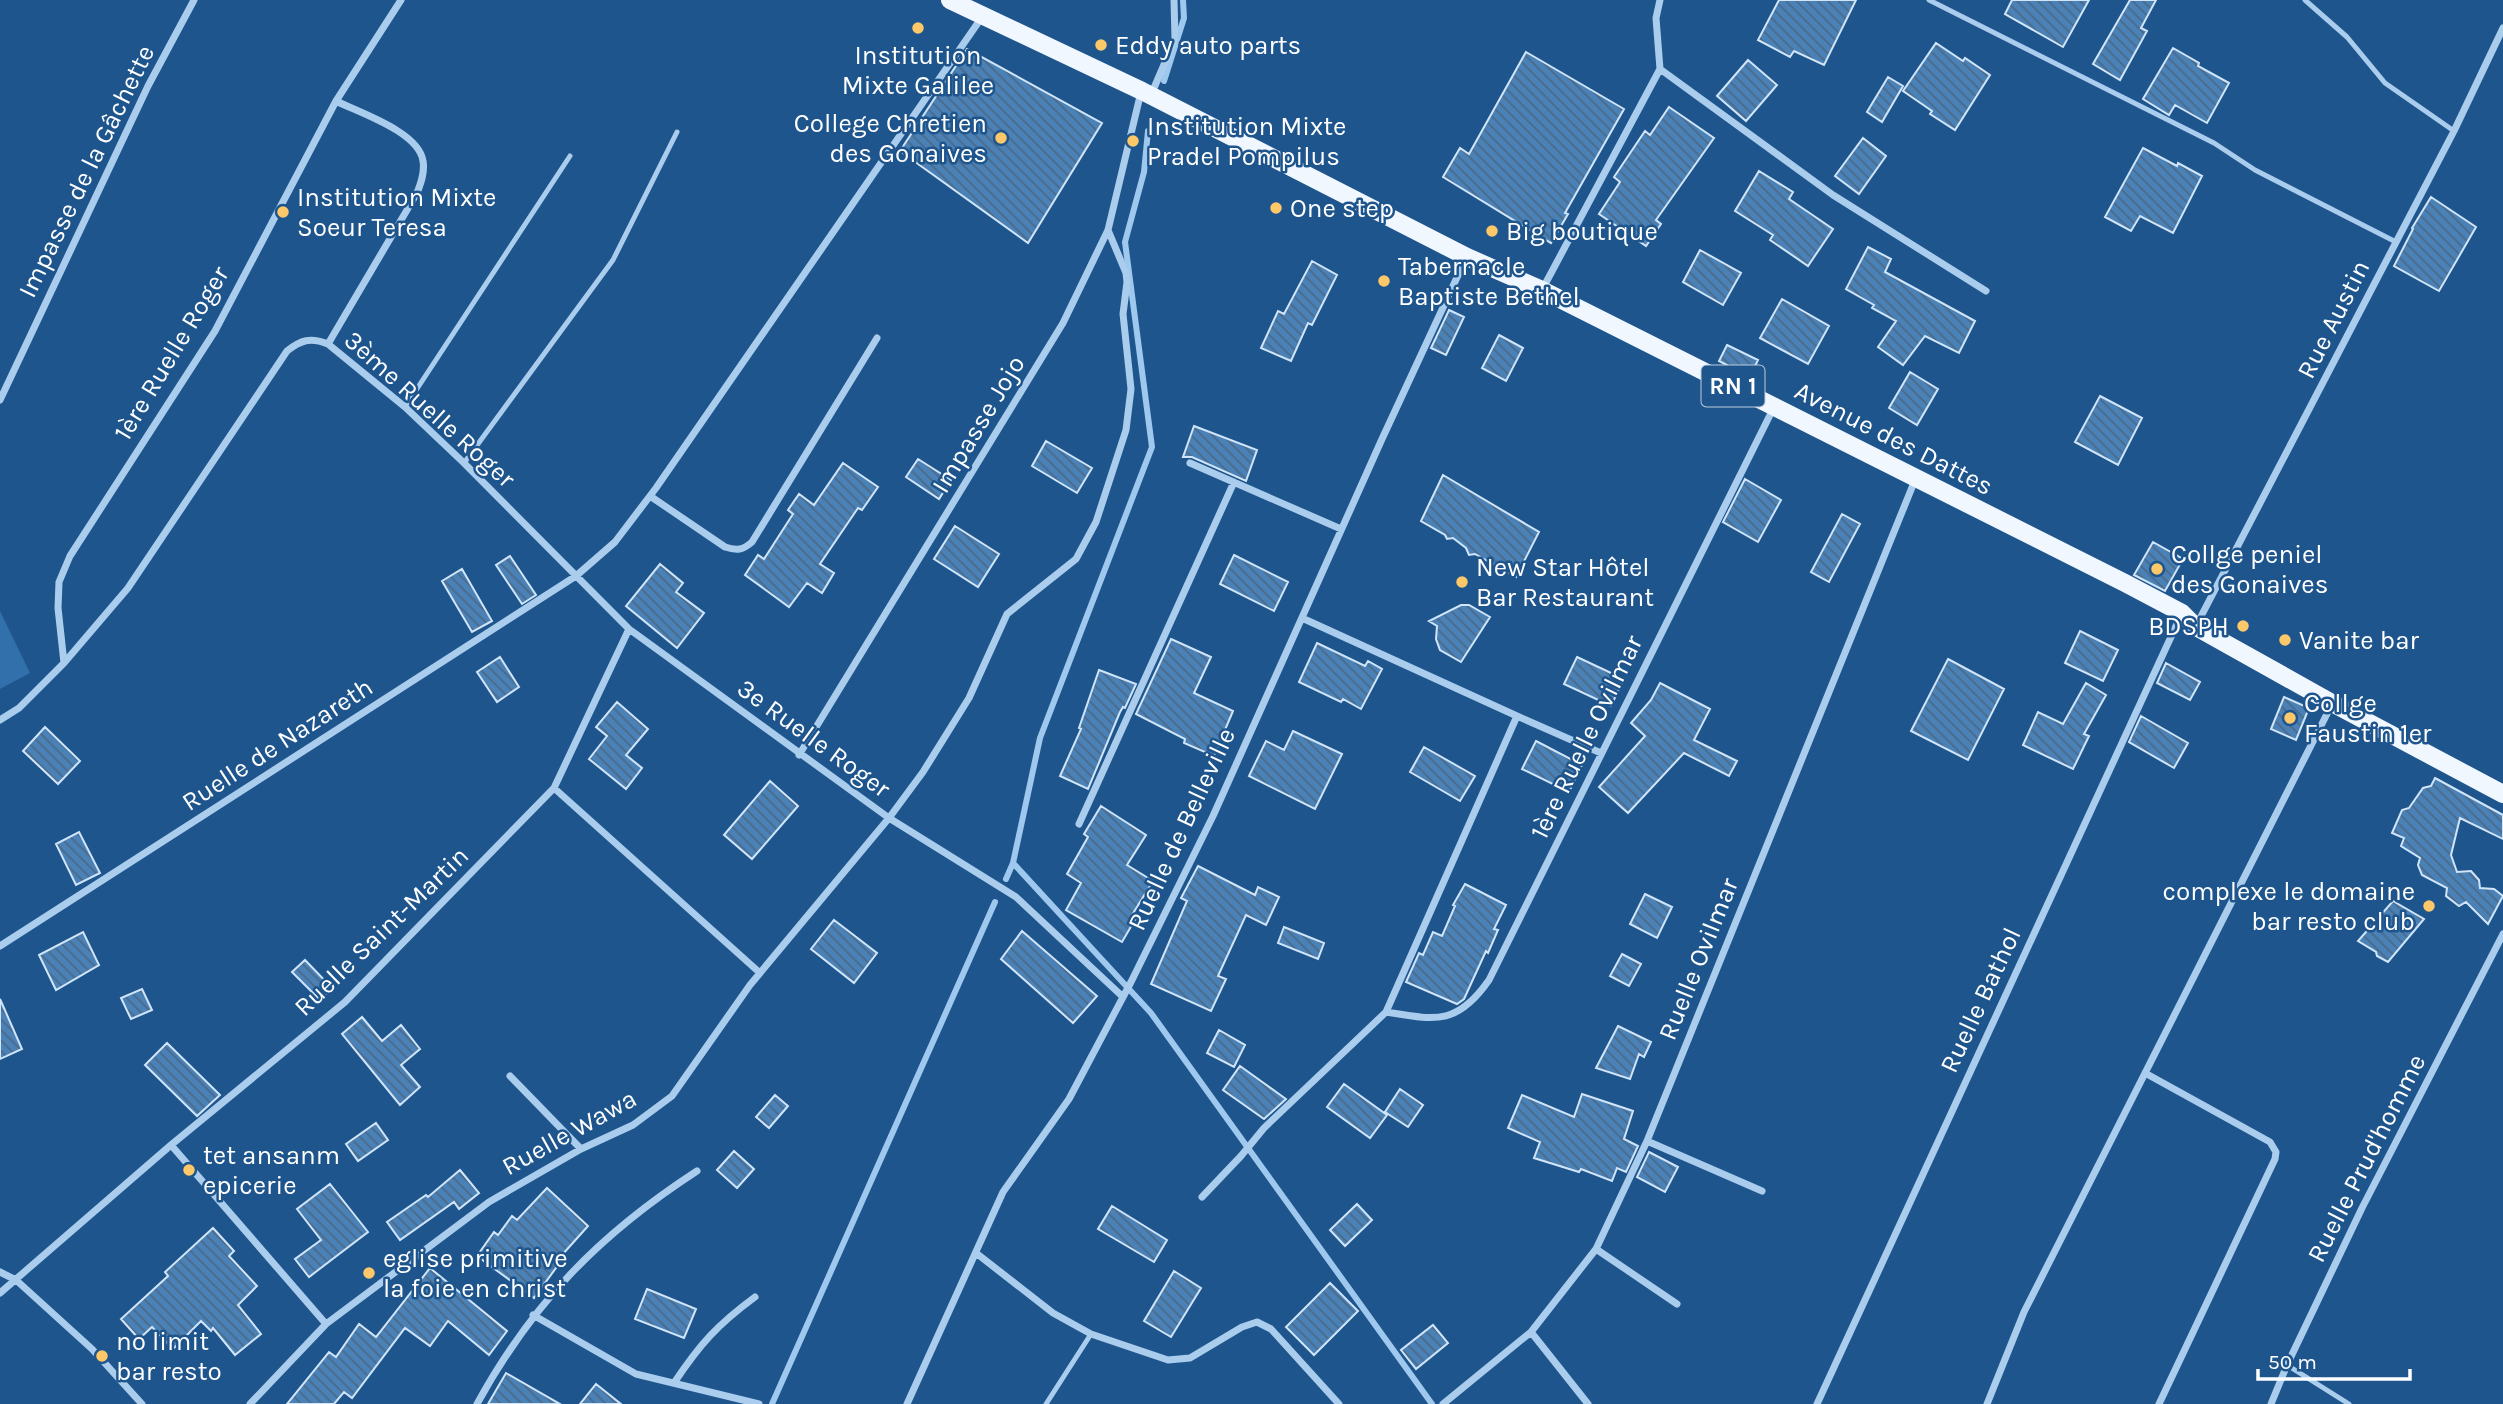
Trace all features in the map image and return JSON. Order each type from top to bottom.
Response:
[{"type":"main road","name":"Avenue des Dattes","points":[[957,2],[982,17],[1146,93],[1466,257],[1542,290],[2182,613],[2196,627],[2332,703],[2503,793]]},
{"type":"street","name":"Impasse de la Gâchette","points":[[0,400],[148,86],[194,0]]},
{"type":"street","name":"1ère Ruelle Roger","points":[[64,663],[58,608],[59,582],[70,556],[215,331],[336,101],[401,0]]},
{"type":"street","name":"Impasse Jojo","points":[[799,755],[1063,323],[1108,230],[1146,93],[1175,39],[1174,0]]},
{"type":"street","points":[[1542,290],[1660,69],[1656,18],[1660,0]]},
{"type":"street","name":"Ruelle de Nazareth","points":[[0,946],[576,576],[615,542],[650,496],[982,17]]},
{"type":"street","name":"Rue Austin","points":[[2196,627],[2454,131],[2503,29]]},
{"type":"street","points":[[1660,69],[1833,195],[1986,291]]},
{"type":"street","points":[[328,344],[417,193],[423,178],[424,160],[417,146],[406,135],[336,101]]},
{"type":"street","name":"Ruelle Wawa","points":[[250,1404],[326,1324],[489,1202],[582,1149],[634,1125],[672,1096],[760,973],[889,818],[923,772],[969,698],[1007,614],[1076,559],[1096,522],[1126,430],[1131,389],[1124,314],[1126,273],[1108,230]]},
{"type":"street","name":"Ruelle de Belleville","points":[[907,1404],[1003,1192],[1069,1099],[1131,982],[1213,816],[1466,257]]},
{"type":"street","points":[[650,496],[725,547],[744,549],[752,542],[877,338]]},
{"type":"street","name":"3ème Ruelle Roger","points":[[64,663],[128,588],[287,351],[308,339],[328,344],[405,407],[629,629]]},
{"type":"street","name":"1ère Ruelle Ovilmar","points":[[1386,1012],[1427,1018],[1446,1017],[1464,1008],[1489,981],[1774,406]]},
{"type":"street","points":[[1190,463],[1341,529]]},
{"type":"street","name":"Ruelle Ovilmar","points":[[1443,1404],[1531,1332],[1596,1250],[1647,1141],[1915,480]]},
{"type":"street","points":[[1079,824],[1234,482]]},
{"type":"street","name":"Ruelle Bathol","points":[[1817,1404],[2182,613]]},
{"type":"street","points":[[1302,618],[1601,753]]},
{"type":"street","name":"3e Ruelle Roger","points":[[629,629],[889,818],[1016,897],[1124,994]]},
{"type":"street","name":"Ruelle Saint-Martin","points":[[0,1293],[171,1145],[345,1002],[554,788],[629,629]]},
{"type":"street","points":[[0,720],[19,708],[64,663]]},
{"type":"street","points":[[1987,1404],[2024,1312],[2332,703]]},
{"type":"street","points":[[1202,1197],[1264,1128],[1386,1012],[1517,716]]},
{"type":"street","points":[[554,788],[760,973]]},
{"type":"street","name":"Ruelle Prud'homme","points":[[2271,1404],[2362,1208],[2503,934]]},
{"type":"street","points":[[2145,1073],[2270,1142],[2276,1152],[2159,1404]]},
{"type":"street","points":[[510,1076],[582,1149]]},
{"type":"street","points":[[1647,1141],[1762,1191]]},
{"type":"street","points":[[171,1145],[326,1324]]},
{"type":"street","points":[[477,1404],[500,1363],[533,1315],[593,1249],[650,1202],[697,1171]]},
{"type":"street","points":[[1596,1250],[1677,1304]]},
{"type":"street","points":[[976,1253],[1054,1313],[1091,1334],[1167,1360],[1190,1358],[1242,1327],[1256,1322],[1271,1329],[1339,1404]]},
{"type":"street","points":[[0,1272],[16,1280],[92,1349],[142,1404]]},
{"type":"street","points":[[674,1383],[697,1348],[724,1320],[755,1297]]},
{"type":"street","points":[[533,1315],[636,1374],[757,1403]]},
{"type":"street","points":[[1531,1332],[1588,1404]]},
{"type":"lane","points":[[1929,0],[2214,143],[2255,170],[2396,242]]},
{"type":"lane","points":[[2305,0],[2347,37],[2385,83],[2454,131]]},
{"type":"lane","points":[[464,463],[612,260],[677,132]]},
{"type":"lane","points":[[405,407],[570,156]]},
{"type":"lane","points":[[1046,1404],[1091,1334]]},
{"type":"lane","points":[[2287,1365],[2349,1404]]},
{"type":"shaded area","points":[[0,611],[30,673],[0,689]]},
{"type":"building","points":[[1779,0],[1856,0],[1824,65],[1794,51],[1790,57],[1758,40]]},
{"type":"building","points":[[2012,0],[2089,0],[2063,47],[2005,14]]},
{"type":"building","points":[[2130,0],[2156,0],[2141,28],[2147,31],[2120,80],[2093,64]]},
{"type":"building","points":[[1936,43],[1990,75],[1955,130],[1930,114],[1932,111],[1903,91]]},
{"type":"building","points":[[2173,48],[2229,83],[2207,123],[2175,105],[2169,115],[2143,99]]},
{"type":"building","name":"College Chretien des Gonaives","points":[[967,49],[1102,123],[1028,243],[900,151]]},
{"type":"building","points":[[1526,52],[1624,109],[1551,243],[1443,177],[1460,148],[1469,154]]},
{"type":"building","points":[[1748,60],[1777,85],[1746,121],[1717,96]]},
{"type":"building","points":[[1888,77],[1903,86],[1882,122],[1867,112]]},
{"type":"building","points":[[1669,107],[1714,138],[1656,220],[1661,224],[1646,246],[1599,214],[1620,182],[1614,177],[1645,131],[1650,135]]},
{"type":"building","points":[[1863,138],[1886,156],[1859,194],[1835,176]]},
{"type":"building","points":[[2143,148],[2202,176],[2173,233],[2140,216],[2131,231],[2105,217]]},
{"type":"building","points":[[1759,171],[1793,192],[1789,199],[1833,229],[1808,266],[1770,240],[1773,235],[1735,211]]},
{"type":"building","points":[[2431,197],[2476,227],[2439,291],[2394,266]]},
{"type":"building","points":[[1868,247],[1891,259],[1885,272],[1975,321],[1959,353],[1925,336],[1903,365],[1878,347],[1896,321],[1846,289]]},
{"type":"building","points":[[1700,250],[1741,273],[1723,305],[1683,282]]},
{"type":"building","points":[[1312,261],[1337,275],[1312,325],[1308,323],[1291,361],[1261,348],[1278,311],[1284,314]]},
{"type":"building","points":[[1782,299],[1829,326],[1808,364],[1760,338]]},
{"type":"building","points":[[1449,310],[1464,317],[1446,355],[1431,348]]},
{"type":"building","points":[[1499,335],[1523,348],[1506,381],[1482,368]]},
{"type":"building","points":[[1727,345],[1758,360],[1750,377],[1719,361]]},
{"type":"building","points":[[1910,372],[1938,389],[1917,425],[1889,408]]},
{"type":"building","points":[[2100,396],[2142,418],[2118,465],[2075,442]]},
{"type":"building","points":[[1194,426],[1257,450],[1246,481],[1192,457],[1183,457]]},
{"type":"building","points":[[1046,441],[1092,468],[1077,493],[1032,466]]},
{"type":"building","points":[[918,459],[951,480],[939,499],[906,477]]},
{"type":"building","points":[[843,463],[878,487],[862,510],[858,508],[820,564],[834,573],[822,593],[807,583],[789,607],[745,575],[758,555],[764,559],[793,514],[788,510],[799,494],[814,505]]},
{"type":"building","points":[[1443,475],[1539,532],[1516,577],[1475,554],[1469,555],[1466,548],[1453,538],[1447,539],[1445,535],[1421,521]]},
{"type":"building","points":[[1745,479],[1781,500],[1758,542],[1723,522]]},
{"type":"building","points":[[1842,514],[1860,524],[1829,582],[1811,572]]},
{"type":"building","points":[[955,526],[999,554],[978,587],[934,559]]},
{"type":"building","name":"Collge peniel des Gonaives","points":[[2153,542],[2183,559],[2165,591],[2134,575]]},
{"type":"building","points":[[1234,555],[1288,582],[1274,611],[1220,584]]},
{"type":"building","points":[[510,556],[536,595],[522,604],[496,565]]},
{"type":"building","points":[[660,564],[683,583],[676,592],[704,613],[677,648],[626,606]]},
{"type":"building","points":[[462,569],[492,621],[472,632],[442,581]]},
{"type":"building","points":[[1461,605],[1469,605],[1490,617],[1461,662],[1440,650],[1436,639],[1437,626],[1429,621]]},
{"type":"building","points":[[2080,631],[2118,650],[2103,681],[2065,663]]},
{"type":"building","points":[[1171,639],[1211,657],[1194,693],[1233,711],[1214,756],[1184,743],[1185,739],[1136,714]]},
{"type":"building","points":[[1317,643],[1365,666],[1368,661],[1382,669],[1361,709],[1299,682]]},
{"type":"building","points":[[500,657],[519,687],[497,702],[477,672]]},
{"type":"building","points":[[1577,657],[1624,679],[1611,706],[1564,684]]},
{"type":"building","points":[[1948,659],[2004,689],[1968,760],[1911,731]]},
{"type":"building","points":[[2166,663],[2200,682],[2190,700],[2157,683]]},
{"type":"building","points":[[1099,670],[1136,684],[1125,708],[1120,712],[1088,789],[1060,776],[1081,729],[1079,728]]},
{"type":"building","points":[[1660,683],[1710,709],[1694,740],[1737,761],[1729,776],[1684,753],[1628,813],[1599,787],[1645,736],[1631,723],[1651,700]]},
{"type":"building","points":[[2086,683],[2106,695],[2084,734],[2089,736],[2073,769],[2023,745],[2038,712],[2063,724]]},
{"type":"building","name":"Collge Faustin 1er","points":[[2284,697],[2309,708],[2296,740],[2271,729]]},
{"type":"building","points":[[617,702],[648,729],[626,755],[642,768],[626,789],[589,759],[607,736],[596,727]]},
{"type":"building","points":[[2141,716],[2188,743],[2174,768],[2129,742]]},
{"type":"building","points":[[45,727],[80,761],[58,784],[23,751]]},
{"type":"building","points":[[1293,731],[1342,754],[1315,809],[1249,776],[1266,741],[1284,750]]},
{"type":"building","points":[[1536,741],[1582,765],[1569,792],[1522,769]]},
{"type":"building","points":[[1424,747],[1475,776],[1460,801],[1410,772]]},
{"type":"building","points":[[2435,778],[2503,815],[2503,839],[2460,818],[2451,855],[2457,872],[2471,871],[2479,880],[2480,888],[2494,889],[2503,896],[2488,924],[2466,902],[2459,906],[2446,896],[2447,888],[2422,875],[2418,865],[2420,858],[2401,846],[2404,838],[2392,833],[2402,810],[2409,808],[2423,788],[2431,786]]},
{"type":"building","points":[[770,781],[798,806],[752,859],[724,835]]},
{"type":"building","points":[[1101,806],[1146,835],[1127,865],[1153,881],[1132,915],[1136,918],[1122,942],[1066,910],[1081,883],[1067,874],[1088,837],[1084,834]]},
{"type":"building","points":[[79,832],[100,873],[76,885],[56,844]]},
{"type":"building","points":[[1198,866],[1255,895],[1258,887],[1279,897],[1266,925],[1246,915],[1218,976],[1226,979],[1211,1011],[1151,984],[1187,901],[1181,898]]},
{"type":"building","points":[[1465,884],[1506,905],[1494,929],[1498,930],[1488,953],[1486,951],[1464,999],[1457,1004],[1406,982],[1419,953],[1423,955],[1433,932],[1442,936],[1455,906],[1453,905]]},
{"type":"building","points":[[1645,894],[1672,907],[1657,938],[1630,924]]},
{"type":"building","points":[[2393,901],[2424,919],[2388,962],[2358,941]]},
{"type":"building","points":[[834,920],[877,953],[854,983],[811,949]]},
{"type":"building","points":[[1284,927],[1324,943],[1318,959],[1278,943]]},
{"type":"building","points":[[1022,931],[1097,996],[1073,1023],[1001,959]]},
{"type":"building","points":[[83,932],[99,965],[56,990],[39,955]]},
{"type":"building","points":[[1622,954],[1641,964],[1629,986],[1610,976]]},
{"type":"building","points":[[305,960],[332,988],[320,1000],[292,972]]},
{"type":"building","points":[[142,989],[152,1010],[131,1019],[121,998]]},
{"type":"building","points":[[0,999],[22,1049],[0,1059]]},
{"type":"building","points":[[362,1017],[382,1041],[401,1025],[420,1049],[401,1065],[420,1087],[400,1105],[342,1034]]},
{"type":"building","points":[[1618,1026],[1651,1042],[1644,1057],[1639,1054],[1630,1079],[1596,1068]]},
{"type":"building","points":[[1219,1030],[1245,1045],[1234,1067],[1207,1053]]},
{"type":"building","points":[[167,1043],[220,1095],[197,1116],[145,1065]]},
{"type":"building","points":[[1240,1066],[1286,1099],[1264,1119],[1223,1090]]},
{"type":"building","points":[[1344,1084],[1387,1115],[1370,1138],[1327,1107]]},
{"type":"building","points":[[1400,1089],[1423,1105],[1408,1127],[1385,1112]]},
{"type":"building","points":[[1582,1094],[1633,1111],[1624,1139],[1638,1146],[1626,1172],[1617,1168],[1612,1181],[1581,1169],[1579,1172],[1534,1158],[1540,1142],[1508,1128],[1522,1095],[1574,1117]]},
{"type":"building","points":[[775,1095],[788,1106],[769,1128],[756,1117]]},
{"type":"building","points":[[376,1123],[388,1140],[358,1161],[346,1144]]},
{"type":"building","points":[[734,1151],[754,1169],[737,1188],[717,1170]]},
{"type":"building","points":[[1649,1152],[1678,1167],[1665,1192],[1637,1177]]},
{"type":"building","points":[[460,1170],[479,1193],[459,1209],[454,1202],[400,1240],[387,1222],[426,1195],[428,1197]]},
{"type":"building","points":[[330,1184],[368,1232],[309,1277],[295,1259],[321,1240],[297,1209]]},
{"type":"building","points":[[547,1188],[588,1226],[562,1255],[564,1257],[534,1298],[477,1256],[494,1232],[498,1235],[512,1216],[517,1220]]},
{"type":"building","points":[[1357,1204],[1372,1220],[1345,1246],[1330,1230]]},
{"type":"building","points":[[1112,1206],[1167,1240],[1154,1262],[1098,1229]]},
{"type":"building","points":[[213,1228],[234,1251],[229,1256],[257,1286],[238,1305],[261,1334],[235,1355],[213,1328],[211,1331],[201,1321],[173,1349],[152,1327],[139,1339],[121,1319],[168,1276],[165,1272]]},
{"type":"building","points":[[430,1268],[507,1331],[489,1355],[448,1321],[430,1346],[405,1328],[352,1398],[344,1392],[334,1404],[287,1404],[329,1352],[336,1357],[359,1324],[376,1337]]},
{"type":"building","points":[[1174,1271],[1201,1288],[1171,1337],[1144,1321]]},
{"type":"building","points":[[1330,1283],[1358,1311],[1314,1355],[1286,1327]]},
{"type":"building","points":[[647,1289],[696,1309],[684,1338],[635,1319]]},
{"type":"building","points":[[1433,1325],[1448,1343],[1416,1369],[1401,1350]]},
{"type":"building","points":[[506,1373],[560,1404],[488,1404]]},
{"type":"building","points":[[596,1384],[621,1404],[580,1404]]},
{"type":"waterway","points":[[1164,81],[1184,18],[1183,0]]},
{"type":"waterway","points":[[1006,879],[1013,863],[1040,738],[1152,447],[1125,242],[1144,172],[1148,131]]},
{"type":"waterway","points":[[1013,863],[1151,1013],[1432,1404]]},
{"type":"waterway","points":[[772,1404],[995,902]]},
{"type":"place","name":"Institution Mixte Galilee","points":[[918,28]]},
{"type":"place","name":"Eddy auto parts","points":[[1101,45]]},
{"type":"place","name":"College Chretien des Gonaives","points":[[1001,138]]},
{"type":"place","name":"Institution Mixte Pradel Pompilus","points":[[1133,141]]},
{"type":"place","name":"One step","points":[[1276,208]]},
{"type":"place","name":"Institution Mixte Soeur Teresa","points":[[283,212]]},
{"type":"place","name":"Big boutique","points":[[1492,231]]},
{"type":"place","name":"Tabernacle Baptiste Bethel","points":[[1384,281]]},
{"type":"place","name":"Collge peniel des Gonaives","points":[[2157,569]]},
{"type":"place","name":"New Star Hôtel Bar Restaurant","points":[[1462,582]]},
{"type":"place","name":"BDSPH","points":[[2243,626]]},
{"type":"place","name":"Vanite bar","points":[[2285,640]]},
{"type":"place","name":"Collge Faustin 1er","points":[[2290,718]]},
{"type":"place","name":"complexe le domaine bar resto club","points":[[2429,906]]},
{"type":"place","name":"tet ansanm epicerie","points":[[189,1170]]},
{"type":"place","name":"eglise primitive la foie en christ","points":[[369,1273]]},
{"type":"place","name":"no limit bar resto","points":[[102,1356]]}]
